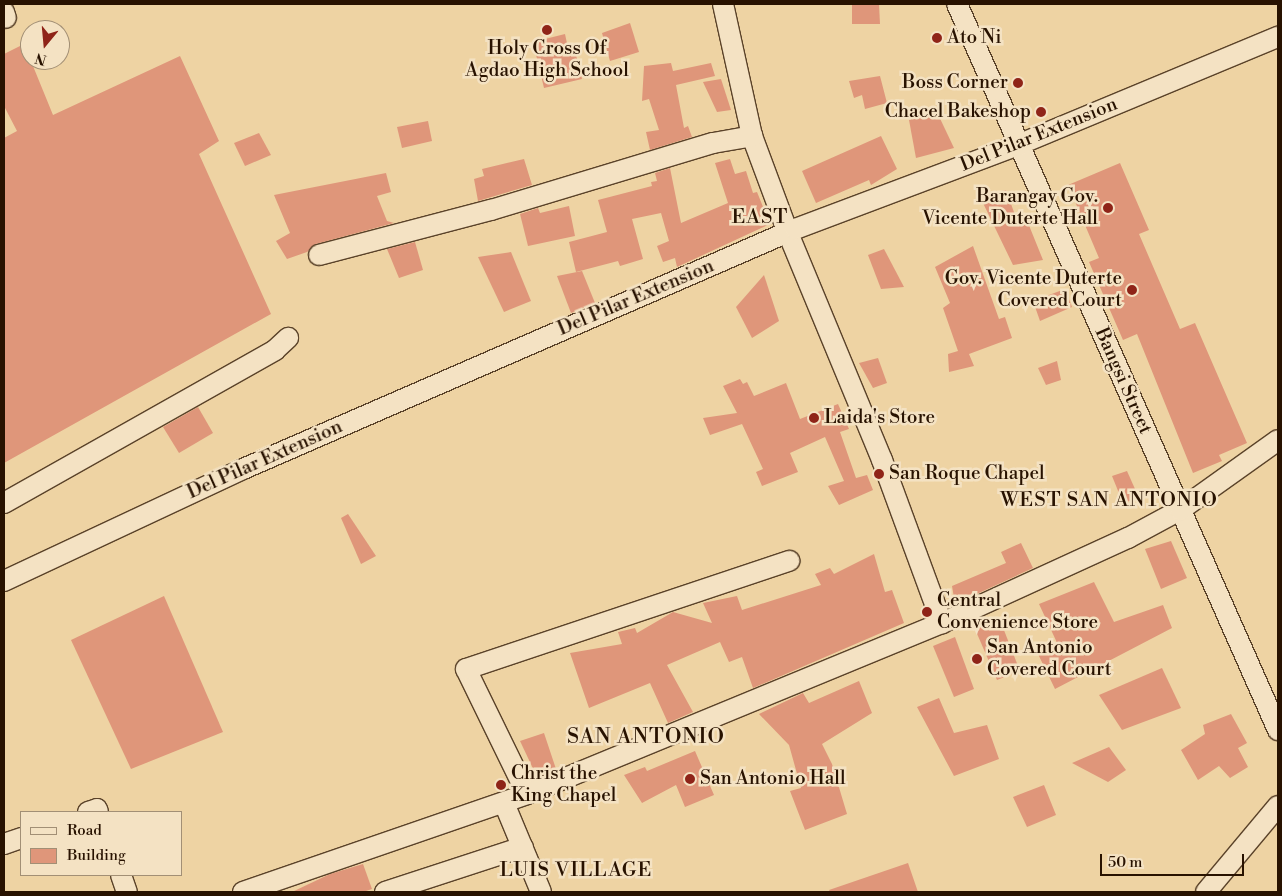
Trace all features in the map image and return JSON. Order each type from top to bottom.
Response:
[{"type":"street","points":[[723,4],[752,136],[788,233],[882,460],[942,623]]},
{"type":"street","name":"Bangsi Street","points":[[957,4],[1278,730]]},
{"type":"street","name":"Del Pilar Extension","points":[[4,581],[243,469],[788,233],[1018,145],[1278,37]]},
{"type":"street","points":[[320,255],[491,210],[713,143],[752,136]]},
{"type":"street","points":[[4,503],[275,350],[288,338]]},
{"type":"street","points":[[243,892],[284,885],[527,794],[942,623],[1128,538],[1180,510],[1278,440]]},
{"type":"street","points":[[527,794],[466,669],[789,561]]},
{"type":"street","points":[[504,802],[542,892]]},
{"type":"street","points":[[1206,892],[1278,806]]},
{"type":"street","points":[[4,844],[20,838]]},
{"type":"street","points":[[385,892],[523,847]]},
{"type":"street","points":[[121,876],[127,892]]},
{"type":"building","points":[[852,4],[879,4],[880,24],[852,24]]},
{"type":"building","points":[[630,23],[639,52],[610,61],[602,33]]},
{"type":"building","points":[[565,34],[569,53],[575,51],[582,79],[544,88],[533,42]]},
{"type":"building","points":[[20,46],[20,70],[35,70],[53,115],[180,56],[219,141],[199,154],[271,314],[4,463],[4,138],[17,131],[4,106],[4,54]]},
{"type":"building","points":[[671,63],[673,71],[711,63],[715,76],[676,85],[684,128],[688,126],[692,137],[650,150],[646,132],[659,130],[649,99],[642,101],[644,66]]},
{"type":"building","points":[[880,76],[887,103],[865,109],[862,95],[854,98],[849,81]]},
{"type":"building","points":[[721,79],[731,110],[717,112],[703,82]]},
{"type":"building","points":[[936,110],[954,148],[916,158],[909,120]]},
{"type":"building","points":[[428,121],[432,141],[402,148],[397,127]]},
{"type":"building","points":[[259,133],[271,155],[245,166],[234,143]]},
{"type":"building","points":[[881,136],[897,169],[871,185],[869,180],[816,203],[802,171]]},
{"type":"building","points":[[524,159],[532,185],[478,201],[474,179],[484,176],[482,169]]},
{"type":"building","points":[[730,159],[735,174],[746,171],[753,193],[757,192],[770,224],[677,267],[675,258],[663,262],[657,246],[669,241],[661,213],[632,219],[643,259],[620,266],[618,261],[576,272],[569,242],[607,232],[598,200],[652,186],[651,182],[657,181],[655,173],[670,168],[681,223],[728,203],[715,163]]},
{"type":"building","points":[[1120,163],[1149,230],[1139,234],[1180,329],[1195,323],[1247,443],[1219,455],[1222,461],[1193,473],[1137,334],[1123,340],[1089,262],[1099,258],[1068,185]]},
{"type":"building","points":[[386,173],[391,192],[377,196],[387,221],[394,223],[316,244],[307,252],[287,259],[276,241],[290,233],[274,195]]},
{"type":"building","points":[[1006,190],[1015,215],[1024,213],[1043,260],[1013,265],[983,203],[993,202],[992,193]]},
{"type":"building","points":[[569,206],[575,236],[528,246],[520,214],[538,208],[540,213]]},
{"type":"building","points":[[415,242],[423,270],[399,278],[387,249]]},
{"type":"building","points":[[973,246],[999,319],[1005,317],[1012,338],[969,354],[974,366],[949,372],[948,354],[958,351],[943,308],[950,303],[935,267]]},
{"type":"building","points":[[884,249],[904,287],[881,289],[868,255]]},
{"type":"building","points":[[511,252],[531,301],[504,312],[478,257]]},
{"type":"building","points":[[582,271],[595,303],[571,313],[557,276]]},
{"type":"building","points":[[764,275],[779,321],[752,338],[736,307]]},
{"type":"building","points":[[1065,289],[1072,307],[1040,321],[1033,301]]},
{"type":"building","points":[[878,358],[887,383],[873,388],[859,363]]},
{"type":"building","points":[[1057,361],[1061,380],[1046,385],[1038,368]]},
{"type":"building","points":[[740,379],[743,384],[747,382],[754,396],[786,383],[800,419],[838,404],[849,429],[840,432],[856,478],[867,475],[873,490],[839,505],[828,486],[844,481],[825,437],[790,453],[798,472],[762,486],[756,472],[763,469],[742,424],[710,435],[703,418],[737,413],[723,386]]},
{"type":"building","points":[[198,407],[213,433],[179,453],[163,427]]},
{"type":"building","points":[[1127,471],[1139,498],[1123,503],[1112,476]]},
{"type":"building","points":[[348,514],[376,556],[361,564],[341,518]]},
{"type":"building","points":[[1171,541],[1187,578],[1161,589],[1145,549]]},
{"type":"building","points":[[1021,543],[1033,568],[955,604],[952,586],[1006,563],[1001,552]]},
{"type":"building","points":[[874,554],[885,592],[892,590],[904,623],[753,688],[742,657],[729,662],[720,642],[667,665],[693,712],[668,723],[650,683],[589,708],[570,653],[622,644],[618,632],[635,628],[637,633],[673,612],[712,623],[703,603],[737,596],[742,610],[821,585],[815,574],[830,568],[834,574]]},
{"type":"building","points":[[1094,582],[1114,622],[1163,605],[1172,628],[1055,689],[1038,654],[1059,647],[1039,604]]},
{"type":"building","points":[[164,596],[223,732],[131,769],[71,640]]},
{"type":"building","points":[[1000,620],[1020,671],[997,680],[975,629]]},
{"type":"building","points":[[955,637],[974,689],[954,697],[933,646]]},
{"type":"building","points":[[1162,668],[1181,708],[1122,730],[1099,695]]},
{"type":"building","points":[[859,681],[872,713],[822,744],[832,764],[847,814],[805,830],[790,791],[801,788],[789,745],[759,714],[803,693],[809,703]]},
{"type":"building","points":[[939,698],[954,733],[987,725],[999,759],[954,776],[917,707]]},
{"type":"building","points":[[1231,714],[1247,743],[1238,748],[1248,767],[1230,778],[1219,766],[1198,780],[1181,750],[1205,734],[1203,725]]},
{"type":"building","points":[[544,733],[556,769],[537,777],[520,741]]},
{"type":"building","points":[[1109,747],[1126,770],[1108,782],[1072,763]]},
{"type":"building","points":[[695,751],[714,795],[685,807],[676,785],[642,803],[624,775],[645,767],[647,771]]},
{"type":"building","points":[[1044,785],[1056,815],[1027,827],[1013,797]]},
{"type":"building","points":[[908,863],[918,892],[830,892],[829,890]]},
{"type":"building","points":[[363,864],[372,889],[363,892],[292,892],[330,874]]},
{"type":"place","name":"Holy Cross Of Agdao High School","points":[[547,30]]},
{"type":"place","name":"Ato Ni","points":[[937,38]]},
{"type":"place","name":"Boss Corner","points":[[1018,83]]},
{"type":"place","name":"Chacel Bakeshop","points":[[1041,112]]},
{"type":"place","name":"Barangay Gov. Vicente Duterte Hall","points":[[1108,208]]},
{"type":"place","name":"Gov. Vicente Duterte Covered Court","points":[[1132,290]]},
{"type":"place","name":"Laida's Store","points":[[814,418]]},
{"type":"place","name":"San Roque Chapel","points":[[879,474]]},
{"type":"place","name":"Central Convenience Store","points":[[927,612]]},
{"type":"place","name":"San Antonio Covered Court","points":[[977,659]]},
{"type":"place","name":"San Antonio Hall","points":[[690,779]]},
{"type":"place","name":"Christ the King Chapel","points":[[501,785]]},
{"type":"district","name":"EAST","points":[[760,217]]},
{"type":"district","name":"WEST SAN ANTONIO","points":[[1109,500]]},
{"type":"district","name":"SAN ANTONIO","points":[[646,737]]},
{"type":"district","name":"LUIS VILLAGE","points":[[576,870]]}]
